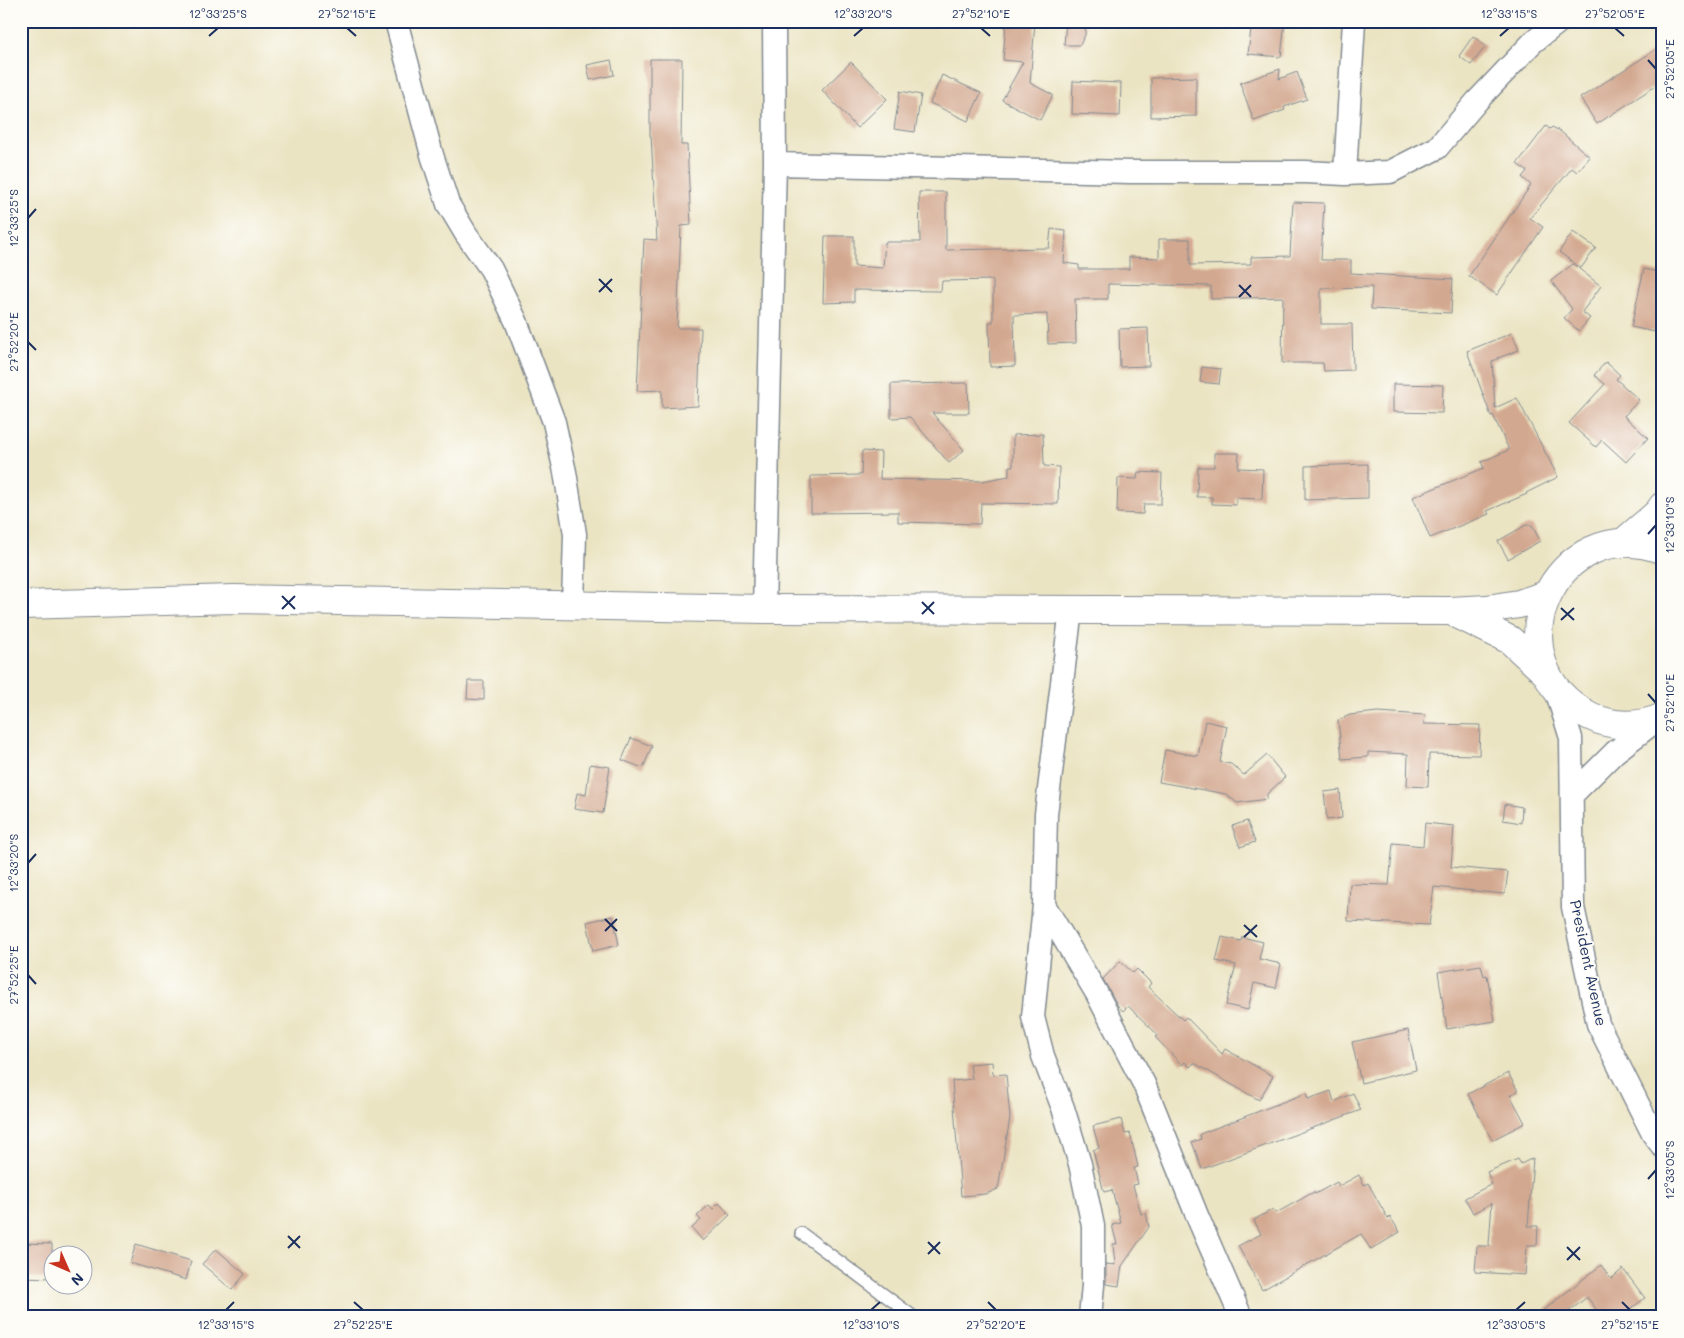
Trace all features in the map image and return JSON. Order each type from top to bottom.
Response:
[{"type":"highway","points":[[1623,542],[1658,513],[1663,506]]},
{"type":"highway","points":[[1550,681],[1538,646],[1538,620],[1546,595],[1559,575],[1577,558],[1599,548],[1623,542],[1649,544],[1663,550]]},
{"type":"highway","points":[[21,605],[234,599],[764,609],[1450,611],[1487,609],[1519,604],[1546,595]]},
{"type":"highway","points":[[1450,611],[1510,640],[1576,709],[1600,721],[1627,725],[1658,720]]},
{"type":"street","points":[[396,21],[432,156],[448,204],[466,234],[491,269],[516,321],[554,422],[565,472],[575,534],[573,604]]},
{"type":"street","points":[[764,609],[775,164],[774,21]]},
{"type":"street","points":[[1345,174],[1354,21]]},
{"type":"street","points":[[775,164],[1130,172],[1305,172],[1345,174],[1390,172],[1437,148],[1477,101],[1533,42],[1560,21]]},
{"type":"street","points":[[1070,609],[1046,814],[1044,905],[1033,1017],[1043,1056],[1063,1108],[1080,1164],[1093,1226],[1090,1317]]},
{"type":"street","name":"President Avenue","points":[[1550,681],[1571,738],[1573,907],[1598,1024],[1653,1134],[1663,1147]]},
{"type":"street","points":[[1572,795],[1615,752],[1658,720]]},
{"type":"street","points":[[1044,905],[1096,992],[1144,1084],[1198,1218],[1241,1317]]},
{"type":"lane","points":[[801,1233],[914,1317]]},
{"type":"building","points":[[1006,21],[1035,23],[1030,83],[1053,95],[1040,120],[1002,100],[1023,62],[1003,60]]},
{"type":"building","points":[[1066,21],[1086,21],[1085,35],[1080,45],[1064,45]]},
{"type":"building","points":[[1252,21],[1285,21],[1281,57],[1248,54]]},
{"type":"building","points":[[1473,36],[1486,46],[1471,65],[1459,56]]},
{"type":"building","points":[[1663,45],[1663,81],[1597,124],[1580,98]]},
{"type":"building","points":[[650,59],[682,59],[681,145],[687,145],[691,225],[681,226],[677,328],[701,328],[698,406],[662,408],[662,390],[637,391],[644,239],[657,240],[650,136]]},
{"type":"building","points":[[611,60],[614,75],[590,80],[587,65]]},
{"type":"building","points":[[851,62],[887,99],[857,128],[822,90]]},
{"type":"building","points":[[1280,69],[1279,79],[1297,72],[1307,99],[1284,107],[1285,110],[1254,121],[1240,83]]},
{"type":"building","points":[[942,75],[981,93],[968,121],[930,103]]},
{"type":"building","points":[[1196,77],[1196,116],[1151,117],[1151,78]]},
{"type":"building","points":[[1073,81],[1121,83],[1120,116],[1072,114]]},
{"type":"building","points":[[900,91],[921,95],[915,132],[894,129]]},
{"type":"building","points":[[1546,126],[1560,131],[1590,157],[1577,172],[1572,168],[1530,218],[1543,227],[1497,295],[1469,276],[1531,185],[1522,177],[1527,171],[1517,164]]},
{"type":"building","points":[[919,192],[946,192],[946,250],[1049,248],[1051,229],[1066,231],[1064,263],[1079,265],[1079,269],[1129,269],[1129,257],[1159,258],[1159,239],[1190,239],[1190,265],[1251,264],[1251,257],[1290,256],[1293,202],[1324,203],[1321,260],[1351,260],[1351,273],[1453,279],[1451,313],[1371,309],[1372,287],[1321,288],[1321,324],[1352,324],[1353,370],[1324,371],[1323,363],[1282,363],[1283,297],[1211,299],[1211,286],[1108,284],[1108,299],[1075,299],[1076,343],[1048,344],[1047,314],[1014,315],[1015,366],[990,367],[989,322],[993,322],[993,280],[942,281],[941,291],[854,290],[854,302],[823,303],[825,236],[854,236],[854,266],[883,268],[885,242],[920,242]]},
{"type":"building","points":[[1573,232],[1596,248],[1581,268],[1559,252]]},
{"type":"building","points":[[1573,264],[1601,286],[1582,312],[1590,318],[1579,331],[1564,318],[1572,309],[1551,281]]},
{"type":"building","points":[[1644,269],[1663,273],[1663,298],[1655,332],[1631,327]]},
{"type":"building","points":[[1148,328],[1149,366],[1120,367],[1119,329]]},
{"type":"building","points":[[1512,333],[1519,350],[1497,357],[1498,359],[1492,361],[1495,408],[1517,398],[1558,477],[1527,494],[1487,511],[1489,514],[1430,538],[1413,497],[1484,468],[1481,462],[1509,450],[1493,415],[1491,416],[1467,351]]},
{"type":"building","points":[[1606,362],[1620,375],[1616,379],[1639,400],[1624,416],[1648,438],[1626,462],[1602,440],[1596,447],[1569,423],[1605,384],[1594,375]]},
{"type":"building","points":[[1202,367],[1221,369],[1219,384],[1200,382]]},
{"type":"building","points":[[968,383],[969,413],[932,413],[964,450],[949,463],[910,417],[891,418],[891,384]]},
{"type":"building","points":[[1393,384],[1443,385],[1442,413],[1393,412]]},
{"type":"building","points":[[1043,434],[1044,466],[1059,467],[1058,504],[981,503],[980,524],[898,522],[898,512],[811,513],[811,476],[861,475],[862,451],[881,452],[880,479],[982,481],[1009,476],[1009,466],[1013,466],[1013,435]]},
{"type":"building","points":[[1214,453],[1239,453],[1238,468],[1263,469],[1262,499],[1236,498],[1236,505],[1212,504],[1212,497],[1197,497],[1198,467],[1214,467]]},
{"type":"building","points":[[1368,464],[1368,498],[1305,500],[1305,466]]},
{"type":"building","points":[[1138,472],[1162,473],[1161,504],[1144,504],[1143,514],[1117,513],[1118,478],[1137,479]]},
{"type":"building","points":[[1526,525],[1532,525],[1540,541],[1508,559],[1498,541]]},
{"type":"building","points":[[468,681],[484,681],[484,700],[467,699]]},
{"type":"building","points":[[1378,712],[1425,715],[1424,724],[1480,725],[1479,755],[1429,754],[1428,787],[1407,786],[1408,754],[1368,752],[1368,757],[1342,759],[1338,720],[1350,715]]},
{"type":"building","points":[[1205,721],[1227,726],[1220,762],[1231,764],[1244,775],[1267,755],[1285,777],[1267,794],[1267,799],[1237,803],[1226,794],[1159,782],[1165,750],[1198,756]]},
{"type":"building","points":[[631,738],[652,746],[643,768],[622,760]]},
{"type":"building","points":[[590,764],[610,767],[603,813],[574,809],[577,793],[586,795]]},
{"type":"building","points":[[1340,790],[1342,818],[1327,820],[1324,792]]},
{"type":"building","points":[[1505,804],[1522,807],[1521,823],[1503,820]]},
{"type":"building","points":[[1247,821],[1255,842],[1240,847],[1232,826]]},
{"type":"building","points":[[1425,823],[1454,826],[1451,867],[1508,872],[1505,894],[1434,887],[1429,925],[1348,921],[1350,884],[1389,885],[1393,843],[1423,846]]},
{"type":"building","points":[[613,916],[619,945],[593,951],[587,922]]},
{"type":"building","points":[[1222,937],[1241,941],[1242,937],[1263,942],[1259,959],[1281,964],[1276,988],[1254,983],[1248,1010],[1226,1005],[1236,965],[1216,961]]},
{"type":"building","points":[[1120,961],[1133,973],[1137,969],[1151,983],[1148,987],[1183,1020],[1186,1017],[1222,1054],[1225,1049],[1273,1076],[1259,1100],[1194,1063],[1190,1067],[1185,1062],[1182,1065],[1155,1037],[1158,1035],[1128,1006],[1123,1011],[1118,1006],[1103,979]]},
{"type":"building","points":[[1481,965],[1484,976],[1487,975],[1495,1021],[1447,1029],[1438,972]]},
{"type":"building","points":[[1408,1030],[1416,1070],[1361,1083],[1352,1042]]},
{"type":"building","points":[[992,1062],[993,1075],[1006,1074],[1010,1118],[998,1189],[986,1194],[961,1196],[952,1081],[972,1079],[970,1064]]},
{"type":"building","points":[[1508,1073],[1518,1091],[1510,1095],[1525,1123],[1492,1140],[1468,1094]]},
{"type":"building","points":[[1331,1091],[1334,1102],[1353,1093],[1361,1110],[1202,1169],[1192,1142],[1201,1139],[1200,1134],[1306,1093],[1308,1099]]},
{"type":"building","points":[[1121,1119],[1125,1134],[1130,1133],[1138,1167],[1134,1168],[1138,1184],[1133,1185],[1141,1214],[1146,1213],[1149,1227],[1122,1266],[1119,1286],[1106,1284],[1106,1264],[1115,1265],[1113,1244],[1117,1244],[1112,1225],[1121,1223],[1112,1190],[1104,1192],[1093,1150],[1099,1148],[1093,1126]]},
{"type":"building","points":[[1533,1158],[1528,1226],[1538,1226],[1537,1245],[1527,1245],[1525,1275],[1475,1272],[1477,1246],[1490,1246],[1492,1203],[1473,1213],[1465,1198],[1492,1184],[1487,1172],[1518,1159],[1521,1164]]},
{"type":"building","points":[[1359,1175],[1364,1185],[1368,1183],[1388,1219],[1390,1217],[1400,1232],[1371,1250],[1361,1234],[1262,1290],[1238,1246],[1261,1234],[1254,1220],[1273,1209],[1276,1213],[1314,1192],[1315,1194],[1337,1182],[1339,1186]]},
{"type":"building","points":[[719,1203],[730,1215],[703,1241],[692,1228],[701,1220],[697,1216],[709,1205],[713,1209]]},
{"type":"building","points":[[21,1243],[52,1244],[52,1246],[42,1246],[42,1278],[21,1277]]},
{"type":"building","points":[[136,1244],[191,1261],[186,1280],[130,1263]]},
{"type":"building","points":[[216,1249],[245,1274],[232,1290],[202,1264]]},
{"type":"building","points":[[1601,1265],[1611,1279],[1623,1269],[1645,1298],[1620,1317],[1602,1317],[1587,1297],[1562,1317],[1535,1317]]}]
